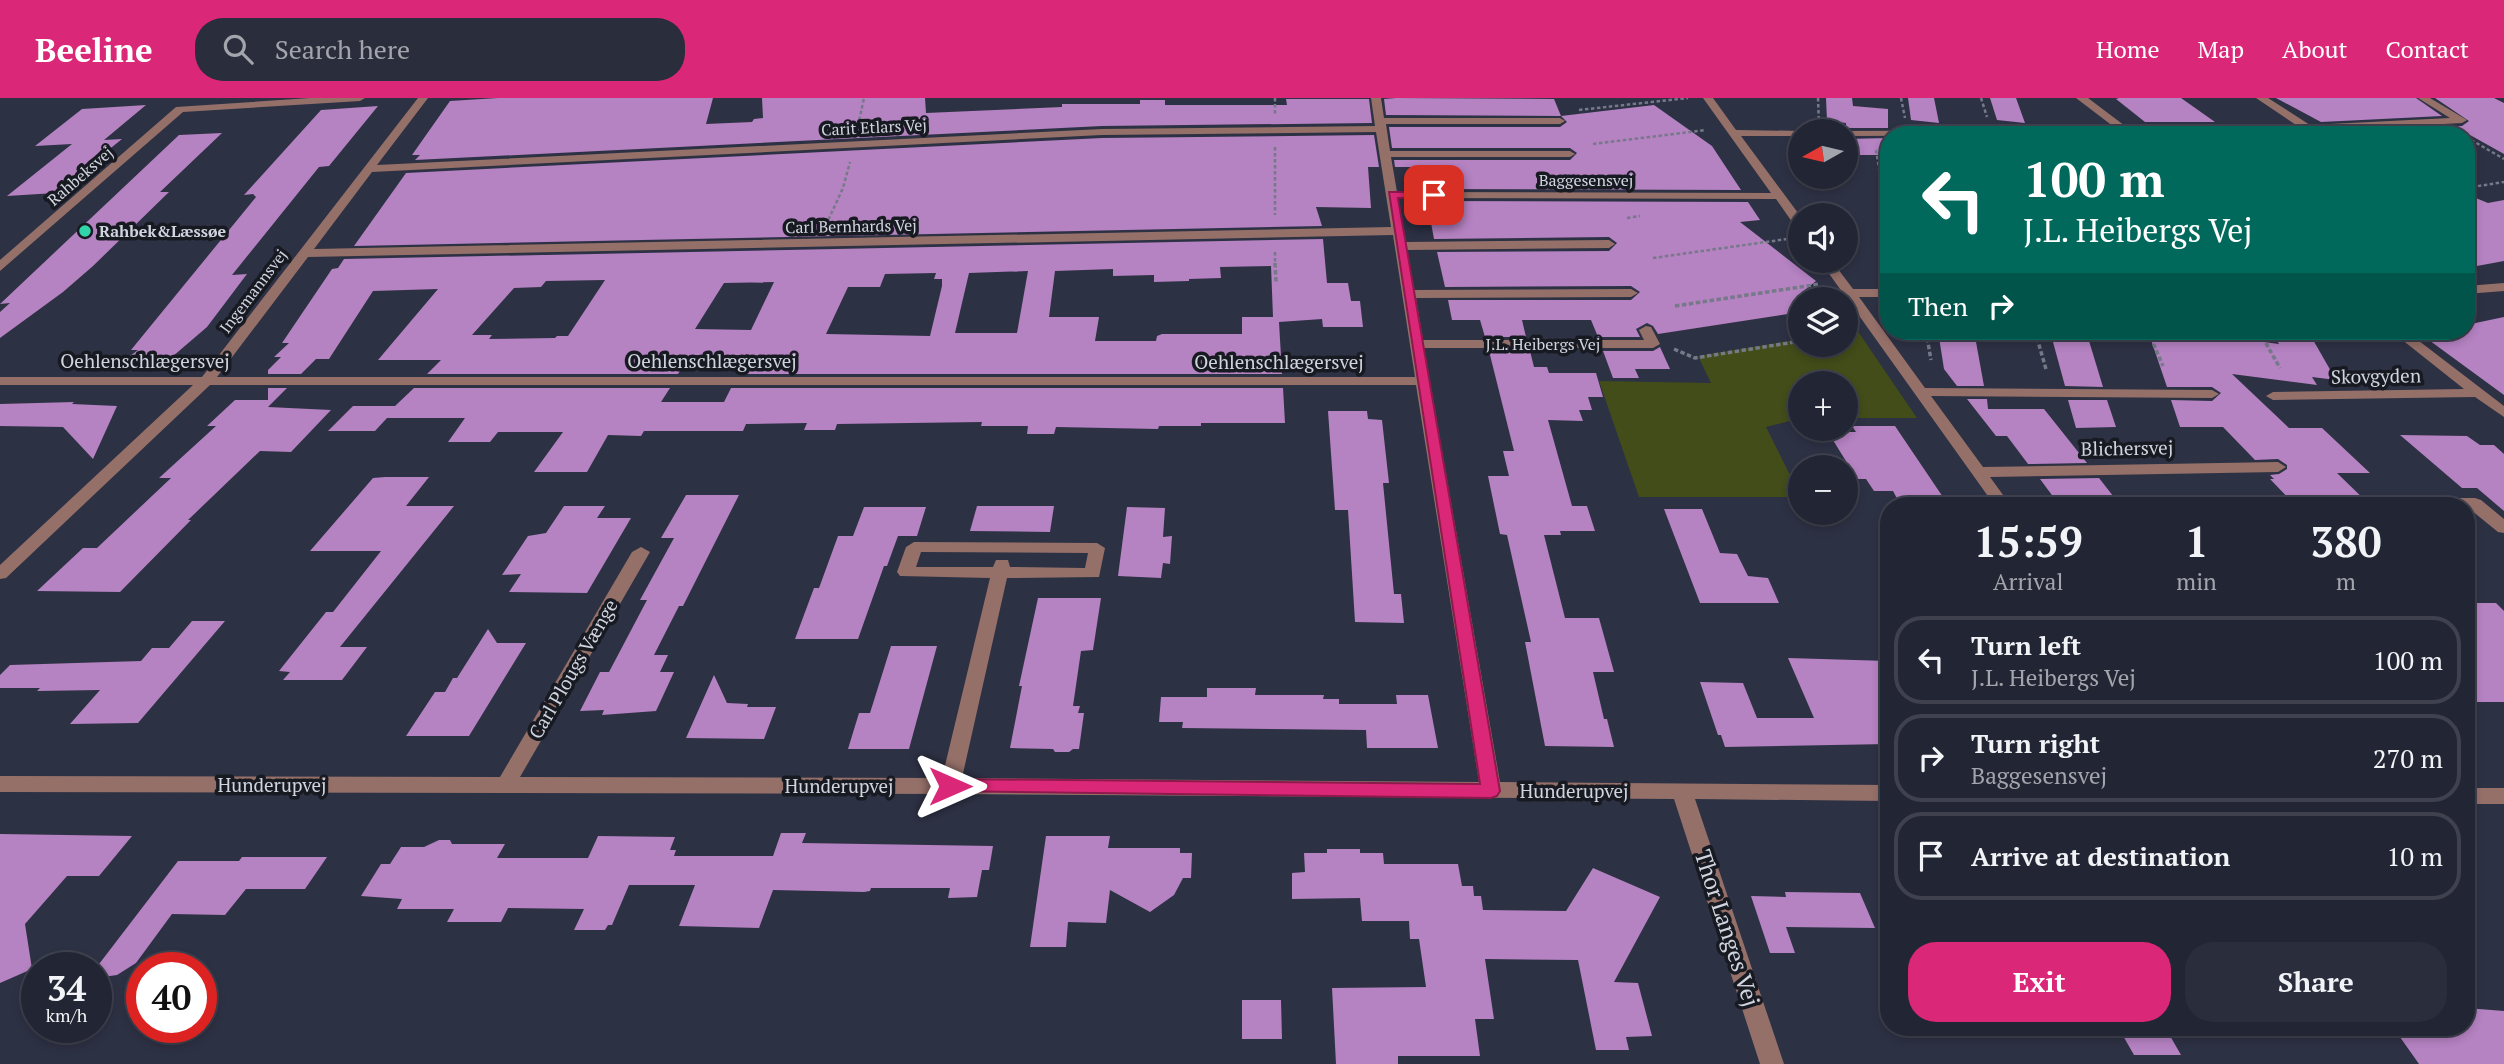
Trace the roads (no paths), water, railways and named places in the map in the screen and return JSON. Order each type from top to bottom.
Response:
[{"type":"street","name":"Rahbeksvej","points":[[0,267],[180,109],[360,98]]},
{"type":"street","name":"Ingemannsvej","points":[[0,573],[64,517],[207,380],[423,98]]},
{"type":"street","points":[[1376,98],[1491,791]]},
{"type":"street","points":[[1708,98],[1788,208]]},
{"type":"street","points":[[2081,98],[2120,126]]},
{"type":"street","points":[[2261,98],[2304,126]]},
{"type":"street","points":[[2328,126],[2462,120],[2423,98]]},
{"type":"street","points":[[1381,125],[1560,121]]},
{"type":"street","name":"Carit Etlars Vej","points":[[369,169],[1102,132],[1275,130],[1381,125]]},
{"type":"street","points":[[1731,130],[1788,132]]},
{"type":"street","points":[[1858,133],[1880,133]]},
{"type":"street","points":[[1386,154],[1570,155]]},
{"type":"street","name":"Baggesensvej","points":[[1392,195],[1779,196]]},
{"type":"street","name":"Carl Bernhards Vej","points":[[303,253],[1275,233],[1400,239]]},
{"type":"street","points":[[1400,239],[1609,244]]},
{"type":"street","points":[[2475,289],[2504,287]]},
{"type":"street","points":[[1409,294],[1632,293]]},
{"type":"street","points":[[1858,293],[1880,293]]},
{"type":"street","points":[[1858,306],[1880,336]]},
{"type":"street","name":"J.L. Heibergs Vej","points":[[1417,344],[1653,344],[1646,330]]},
{"type":"street","points":[[1883,340],[1996,497]]},
{"type":"street","name":"Skovgyden","points":[[2410,340],[2504,413]]},
{"type":"street","name":"Oehlenschlægersvej","points":[[0,381],[1423,381]]},
{"type":"street","points":[[1920,392],[2211,394]]},
{"type":"street","name":"Skovgyden","points":[[2273,396],[2479,393]]},
{"type":"street","name":"Blichersvej","points":[[1977,472],[2278,467]]},
{"type":"street","points":[[2475,503],[2504,528]]},
{"type":"street","points":[[914,547],[1097,548],[1093,573],[1000,573],[906,572],[914,547]]},
{"type":"street","points":[[950,786],[1006,548]]},
{"type":"street","name":"Carl Plougs Vænge","points":[[505,786],[641,552]]},
{"type":"street","name":"Hunderupvej","points":[[0,784],[950,786],[1880,793]]},
{"type":"street","name":"Thor Langes Vej","points":[[1682,792],[1772,1064]]},
{"type":"street","points":[[2475,796],[2504,796]]},
{"type":"place","name":"Rahbek&Læssøe","points":[[85,231]]}]
